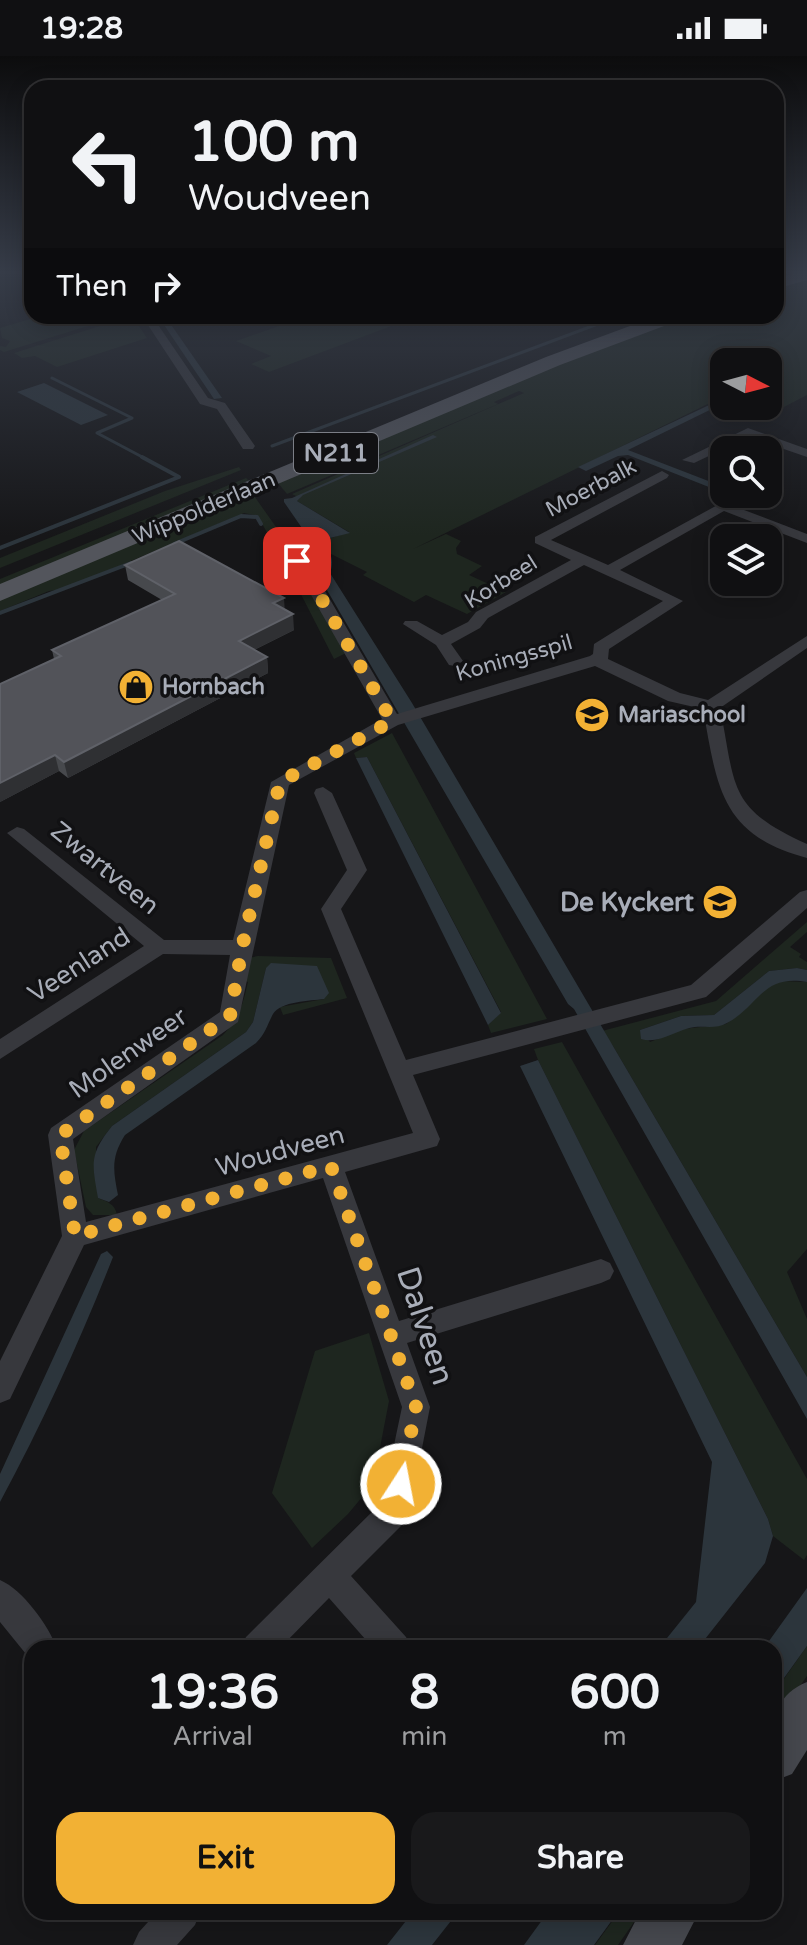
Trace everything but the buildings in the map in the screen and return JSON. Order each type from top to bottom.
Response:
[{"type":"main road","name":"Wippolderlaan","points":[[0,572],[531,359]]},
{"type":"main road","name":"Wippolderlaan","points":[[0,593],[558,359]]},
{"type":"main road","points":[[782,1744],[807,1706]]},
{"type":"main road","points":[[650,1945],[667,1920]]},
{"type":"street","points":[[176,359],[204,401],[221,406],[248,446]]},
{"type":"street","points":[[689,460],[748,432],[807,453]]},
{"type":"street","name":"Moerbalk","points":[[582,560],[540,540],[662,475]]},
{"type":"street","points":[[582,560],[608,571],[723,506],[807,539]]},
{"type":"street","name":"Korbeel","points":[[442,642],[474,625],[482,615],[582,560]]},
{"type":"street","points":[[297,561],[306,564],[310,579],[393,720]]},
{"type":"street","name":"Koningsspil","points":[[393,720],[599,658],[600,647],[675,601],[608,571]]},
{"type":"street","points":[[411,624],[442,642],[455,661]]},
{"type":"street","points":[[599,658],[674,697],[711,706],[807,641]]},
{"type":"street","points":[[711,706],[731,793],[741,814],[760,828],[807,852]]},
{"type":"street","name":"Molenweer","points":[[75,1236],[60,1135],[230,1016],[242,948],[280,782],[393,720]]},
{"type":"street","name":"Woudveen","points":[[75,1236],[428,1139],[331,909],[357,870],[323,793]]},
{"type":"street","name":"Zwartveen","points":[[17,833],[159,947]]},
{"type":"street","points":[[400,1070],[603,1019],[698,991],[807,897]]},
{"type":"street","name":"Veenland","points":[[0,1050],[159,947],[242,948]]},
{"type":"street","name":"Dalveen","points":[[265,1640],[395,1510],[416,1407],[331,1166]]},
{"type":"street","points":[[0,1390],[75,1236]]},
{"type":"street","points":[[393,1335],[601,1271]]},
{"type":"street","points":[[330,1576],[388,1640]]},
{"type":"street","points":[[0,1596],[35,1640]]},
{"type":"street","points":[[152,1945],[175,1920]]},
{"type":"shaded area","points":[[41,359],[81,359],[57,367]]},
{"type":"shaded area","points":[[187,359],[195,359],[222,398],[214,399]]},
{"type":"shaded area","points":[[263,359],[303,359],[269,372],[251,364]]},
{"type":"shaded area","points":[[572,359],[710,359],[710,403],[413,549],[446,534],[461,541],[456,548],[457,554],[482,566],[469,575],[506,592],[467,614],[426,595],[414,602],[363,575],[367,572],[331,554],[322,541],[349,532],[297,501],[300,498],[292,494],[524,393],[519,391],[494,402],[498,404],[287,494],[278,483]]},
{"type":"shaded area","points":[[782,359],[807,359],[807,395],[784,407]]},
{"type":"shaded area","points":[[44,383],[108,415],[81,425],[17,392]]},
{"type":"shaded area","points":[[710,405],[710,410],[628,450],[710,482],[710,487],[628,455],[618,456],[586,471],[578,467]]},
{"type":"shaded area","points":[[433,435],[437,437],[303,495],[297,501],[350,533],[322,540],[331,556],[330,573],[412,703],[807,1377],[807,1419],[574,1009],[568,1004],[324,585],[322,575],[315,567],[322,557],[284,502],[284,499]]},
{"type":"shaded area","points":[[239,467],[241,470],[0,568],[0,558],[165,491]]},
{"type":"shaded area","points":[[246,478],[252,484],[0,589],[0,579]]},
{"type":"shaded area","points":[[252,493],[298,558],[278,553],[258,516],[244,513],[65,589],[49,591],[0,611],[0,599]]},
{"type":"shaded area","points":[[283,559],[301,565],[346,653],[334,659]]},
{"type":"shaded area","points":[[392,733],[547,1019],[491,1033],[488,1025],[501,1012],[367,757],[356,758],[354,753]]},
{"type":"shaded area","points":[[367,757],[501,1013],[488,1025],[356,758]]},
{"type":"shaded area","points":[[807,922],[807,932],[790,947],[807,962],[807,970],[769,971],[714,1015],[681,1016],[640,1030],[650,1042],[683,1029],[726,1024],[768,987],[781,981],[807,982],[807,1249],[787,1272],[807,1319],[807,1377],[602,1031],[716,1001]]},
{"type":"shaded area","points":[[258,956],[331,958],[347,998],[283,1015],[280,1007],[324,999],[266,968],[253,1022],[246,1032],[112,1126],[96,1147],[98,1198],[113,1206],[117,1215],[93,1215],[86,1207],[74,1150],[84,1131],[223,1035],[237,1017],[244,997],[248,982],[241,979],[244,959]]},
{"type":"shaded area","points":[[271,963],[317,966],[329,993],[324,999],[282,1006],[273,1014],[256,1043],[125,1135],[114,1164],[118,1195],[109,1202],[98,1198],[94,1160],[99,1145],[112,1126],[246,1032],[253,1022],[266,968]]},
{"type":"shaded area","points":[[807,970],[807,982],[792,981],[770,987],[738,1016],[723,1025],[688,1028],[654,1040],[641,1039],[640,1030],[681,1016],[714,1015],[769,971]]},
{"type":"shaded area","points":[[562,1042],[807,1479],[807,1555],[804,1560],[773,1536],[768,1519],[538,1060],[534,1049]]},
{"type":"shaded area","points":[[538,1060],[768,1519],[773,1536],[765,1563],[704,1640],[665,1640],[696,1602],[712,1462],[520,1066]]},
{"type":"shaded area","points":[[107,1251],[113,1257],[87,1319],[46,1411],[0,1502],[0,1474],[101,1254]]},
{"type":"shaded area","points":[[369,1333],[389,1401],[373,1484],[348,1514],[312,1548],[272,1493],[315,1351]]},
{"type":"shaded area","points":[[807,1588],[807,1646],[782,1681],[782,1640],[770,1640]]},
{"type":"shaded area","points":[[807,1646],[807,1676],[782,1712],[782,1682]]},
{"type":"shaded area","points":[[407,1920],[452,1920],[432,1945],[387,1945]]},
{"type":"shaded area","points":[[542,1920],[612,1920],[594,1945],[524,1945]]},
{"type":"shaded area","points":[[613,1920],[635,1920],[618,1945],[595,1945]]},
{"type":"waterway","points":[[272,446],[504,359]]},
{"type":"waterway","points":[[52,378],[132,418],[97,433],[146,459]]},
{"type":"waterway","points":[[0,548],[179,477],[142,457]]},
{"type":"waterway","points":[[174,544],[241,516],[257,517],[261,524]]},
{"type":"waterway","points":[[0,613],[131,563]]},
{"type":"place","name":"Hornbach","points":[[136,687]]},
{"type":"place","name":"Mariaschool","points":[[592,715]]},
{"type":"place","name":"De Kyckert","points":[[720,902]]},
{"type":"route","points":[[297,561],[306,564],[310,579],[392,721],[280,782],[242,948],[230,1016],[60,1135],[75,1236],[331,1166],[416,1407],[401,1484]]}]
